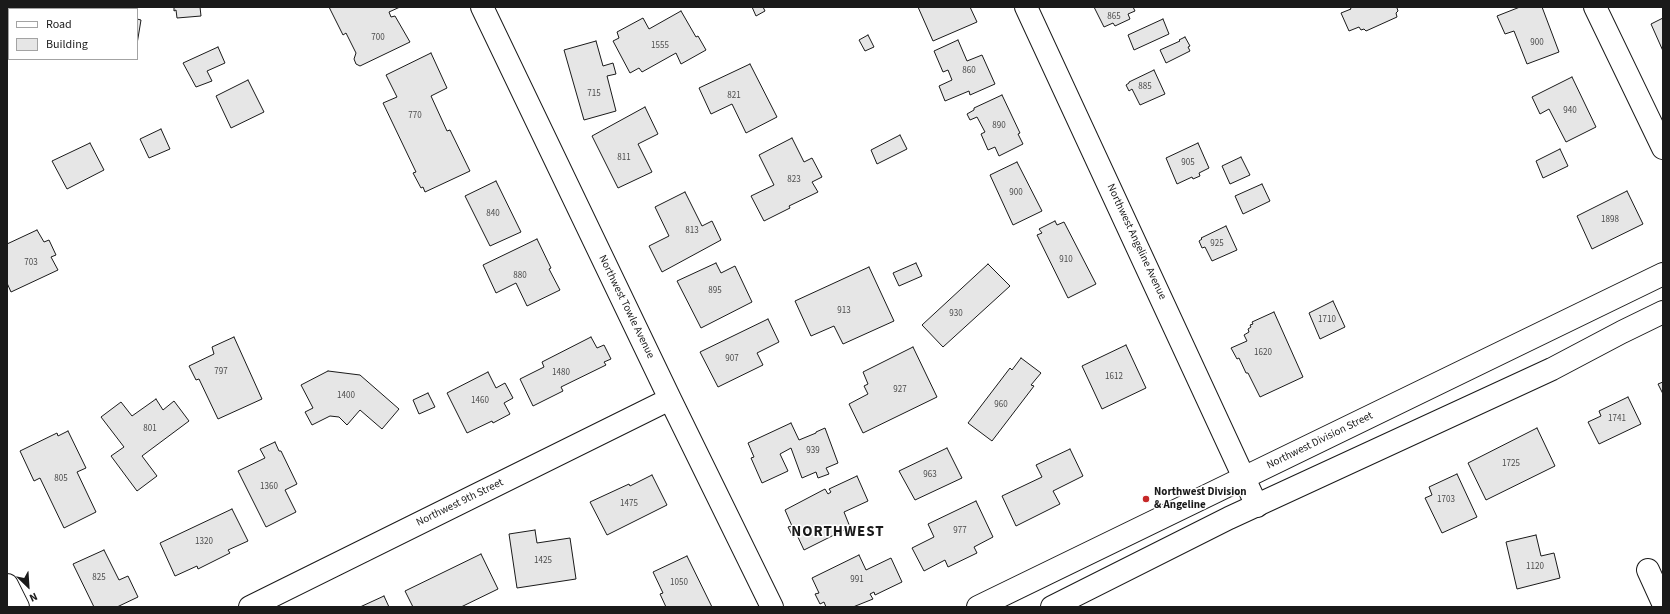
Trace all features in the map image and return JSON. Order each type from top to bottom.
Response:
[{"type":"street","name":"Northwest Angeline Avenue","points":[[1026,7],[1257,506]]},
{"type":"street","points":[[1595,7],[1663,148]]},
{"type":"street","name":"Northwest Towle Avenue","points":[[486,8],[670,399],[772,607]]},
{"type":"street","name":"Northwest Division Street","points":[[978,607],[1663,274]]},
{"type":"street","points":[[1052,607],[1229,518],[1552,369],[1663,312]]},
{"type":"street","name":"Northwest 9th Street","points":[[250,607],[670,399]]},
{"type":"street","points":[[1648,570],[1663,603]]},
{"type":"street","points":[[7,585],[18,607]]},
{"type":"building","points":[[174,7],[200,7],[201,16],[177,18]]},
{"type":"building","points":[[329,7],[400,7],[389,12],[391,17],[395,16],[410,42],[360,66],[356,64],[354,59],[356,53],[346,33],[343,35]]},
{"type":"building","points":[[752,7],[763,7],[765,11],[756,16]]},
{"type":"building","points":[[918,7],[970,7],[977,22],[933,41]]},
{"type":"building","points":[[1094,7],[1133,7],[1135,11],[1128,14],[1130,19],[1115,26],[1113,23],[1104,27]]},
{"type":"building","points":[[1350,7],[1398,7],[1398,11],[1396,13],[1397,17],[1366,31],[1364,29],[1361,30],[1359,27],[1349,31],[1341,13],[1351,9]]},
{"type":"building","points":[[1520,7],[1542,7],[1559,52],[1527,64],[1514,31],[1505,34],[1497,16]]},
{"type":"building","points":[[681,11],[696,37],[698,36],[706,50],[681,64],[676,53],[642,72],[639,68],[630,73],[613,41],[619,38],[617,32],[643,18],[649,29]]},
{"type":"building","points":[[1663,18],[1663,51],[1651,24]]},
{"type":"building","points":[[138,19],[141,20],[138,38]]},
{"type":"building","points":[[1163,19],[1169,34],[1134,50],[1128,35]]},
{"type":"building","points":[[868,35],[874,47],[865,51],[859,40]]},
{"type":"building","points":[[1185,37],[1190,46],[1188,47],[1190,51],[1166,63],[1160,50],[1180,41],[1179,40]]},
{"type":"building","points":[[958,40],[967,61],[982,55],[995,84],[970,95],[969,91],[945,101],[939,86],[952,80],[948,70],[943,72],[934,51]]},
{"type":"building","points":[[596,41],[603,66],[613,63],[616,74],[607,76],[616,111],[584,120],[564,50]]},
{"type":"building","points":[[218,47],[225,63],[207,71],[212,81],[196,87],[183,63]]},
{"type":"building","points":[[431,53],[447,88],[431,96],[447,131],[450,130],[470,171],[425,192],[423,187],[421,188],[413,173],[416,172],[383,103],[397,97],[386,75]]},
{"type":"building","points":[[750,64],[777,117],[746,133],[732,104],[711,114],[699,88]]},
{"type":"building","points":[[1154,70],[1165,94],[1140,105],[1132,89],[1129,91],[1126,85],[1129,82]]},
{"type":"building","points":[[1572,77],[1596,127],[1566,142],[1549,109],[1540,114],[1532,97]]},
{"type":"building","points":[[248,80],[264,112],[231,128],[216,96]]},
{"type":"building","points":[[1002,95],[1020,133],[1018,134],[1023,144],[999,156],[995,147],[988,150],[981,134],[985,132],[977,117],[970,120],[967,114],[974,110],[974,108]]},
{"type":"building","points":[[645,107],[658,134],[638,144],[652,172],[618,188],[592,136]]},
{"type":"building","points":[[161,129],[170,149],[149,158],[140,139]]},
{"type":"building","points":[[900,135],[907,149],[877,164],[871,150]]},
{"type":"building","points":[[792,138],[804,162],[812,158],[822,177],[812,182],[818,192],[789,206],[790,208],[764,221],[751,196],[774,185],[759,155]]},
{"type":"building","points":[[90,143],[104,170],[67,189],[52,161]]},
{"type":"building","points":[[1198,143],[1209,168],[1199,173],[1200,176],[1193,179],[1192,177],[1177,184],[1166,158]]},
{"type":"building","points":[[1560,149],[1568,166],[1543,178],[1536,161]]},
{"type":"building","points":[[1241,157],[1250,175],[1230,184],[1222,166]]},
{"type":"building","points":[[1017,162],[1042,211],[1013,225],[990,175]]},
{"type":"building","points":[[496,181],[521,232],[490,246],[465,196]]},
{"type":"building","points":[[1262,184],[1270,201],[1243,214],[1235,196]]},
{"type":"building","points":[[1627,191],[1643,224],[1592,249],[1577,216]]},
{"type":"building","points":[[685,192],[702,226],[712,221],[721,240],[662,272],[649,246],[669,236],[655,207]]},
{"type":"building","points":[[1055,221],[1057,225],[1064,222],[1096,284],[1068,298],[1037,235],[1042,233],[1039,229]]},
{"type":"building","points":[[1226,226],[1237,250],[1212,261],[1205,247],[1202,248],[1199,241],[1202,239],[1201,238]]},
{"type":"building","points":[[37,230],[44,242],[49,240],[56,255],[51,257],[58,270],[11,292],[7,283],[7,244]]},
{"type":"building","points":[[537,239],[551,268],[549,269],[560,290],[527,306],[516,283],[496,293],[483,265]]},
{"type":"building","points":[[716,263],[721,273],[735,266],[752,302],[701,328],[677,281]]},
{"type":"building","points":[[916,263],[922,276],[899,286],[893,273]]},
{"type":"building","points":[[988,264],[1010,286],[943,347],[922,325]]},
{"type":"building","points":[[869,267],[894,321],[843,344],[834,326],[811,336],[795,301]]},
{"type":"building","points":[[1333,301],[1345,327],[1320,339],[1309,313]]},
{"type":"building","points":[[1274,312],[1303,377],[1260,397],[1248,373],[1246,373],[1239,358],[1237,359],[1231,348],[1247,341],[1244,335],[1249,332],[1248,329],[1251,327],[1250,325],[1253,324],[1252,322]]},
{"type":"building","points":[[768,319],[779,342],[757,353],[763,365],[718,387],[700,352]]},
{"type":"building","points":[[234,337],[262,399],[218,419],[199,379],[196,380],[189,366],[214,354],[212,347]]},
{"type":"building","points":[[591,337],[597,348],[604,345],[611,359],[604,362],[606,365],[561,387],[563,391],[533,406],[520,379],[544,367],[542,362]]},
{"type":"building","points":[[1126,345],[1146,388],[1102,409],[1082,366]]},
{"type":"building","points":[[913,347],[937,397],[863,433],[849,404],[868,394],[864,386],[868,384],[863,372]]},
{"type":"building","points":[[1021,358],[1041,373],[1031,385],[1034,386],[992,441],[968,423],[1010,368],[1012,370]]},
{"type":"building","points":[[328,371],[360,375],[399,409],[382,429],[360,410],[347,425],[339,417],[330,416],[312,425],[305,412],[313,408],[301,385]]},
{"type":"building","points":[[488,372],[496,388],[505,383],[513,398],[504,403],[510,414],[493,423],[492,421],[467,433],[447,393]]},
{"type":"building","points":[[1663,382],[1663,394],[1658,384]]},
{"type":"building","points":[[428,393],[435,407],[419,414],[413,400]]},
{"type":"building","points":[[1628,397],[1641,424],[1599,444],[1588,422],[1601,416],[1599,411]]},
{"type":"building","points":[[156,399],[163,410],[174,401],[189,421],[142,456],[157,476],[137,491],[111,456],[124,447],[101,417],[121,402],[132,416]]},
{"type":"building","points":[[791,423],[799,440],[825,428],[838,463],[826,468],[829,474],[818,478],[816,472],[802,478],[791,448],[780,454],[788,471],[762,483],[751,458],[754,457],[748,443]]},
{"type":"building","points":[[1537,428],[1555,466],[1486,500],[1468,463]]},
{"type":"building","points":[[68,431],[86,468],[77,472],[96,512],[64,528],[40,478],[34,481],[20,451],[57,433],[58,436]]},
{"type":"building","points":[[275,442],[297,484],[285,490],[296,512],[266,527],[238,471],[265,458],[260,449]]},
{"type":"building","points":[[947,448],[962,478],[915,500],[899,471]]},
{"type":"building","points":[[1070,449],[1083,476],[1053,491],[1060,504],[1016,526],[1002,496],[1042,477],[1036,465]]},
{"type":"building","points":[[1457,474],[1477,517],[1442,533],[1425,498],[1432,495],[1429,487]]},
{"type":"building","points":[[652,475],[667,505],[607,535],[590,502],[629,484],[630,486]]},
{"type":"building","points":[[857,476],[868,501],[844,512],[850,527],[804,550],[797,535],[793,537],[788,527],[792,526],[785,510],[825,489],[828,494],[831,492],[829,489]]},
{"type":"building","points":[[976,501],[993,537],[974,547],[977,553],[948,567],[945,560],[924,571],[912,548],[934,537],[928,524]]},
{"type":"building","points":[[232,509],[248,541],[228,550],[230,553],[198,569],[197,566],[175,576],[160,543]]},
{"type":"building","points":[[535,530],[537,543],[570,538],[576,579],[517,588],[509,534]]},
{"type":"building","points":[[1536,535],[1541,556],[1554,553],[1560,578],[1517,589],[1506,542]]},
{"type":"building","points":[[104,550],[119,580],[128,576],[138,597],[117,607],[94,607],[73,564]]},
{"type":"building","points":[[481,554],[498,589],[461,607],[413,607],[405,591]]},
{"type":"building","points":[[859,555],[866,570],[891,558],[902,582],[875,595],[874,592],[870,594],[873,599],[853,607],[826,607],[824,602],[820,604],[815,594],[819,593],[812,578]]},
{"type":"building","points":[[687,556],[712,607],[666,607],[660,594],[663,593],[653,572]]},
{"type":"building","points":[[384,596],[389,607],[360,607]]},
{"type":"place","name":"Northwest Division & Angeline","points":[[1146,499]]},
{"type":"district","name":"NORTHWEST","points":[[838,533]]}]
